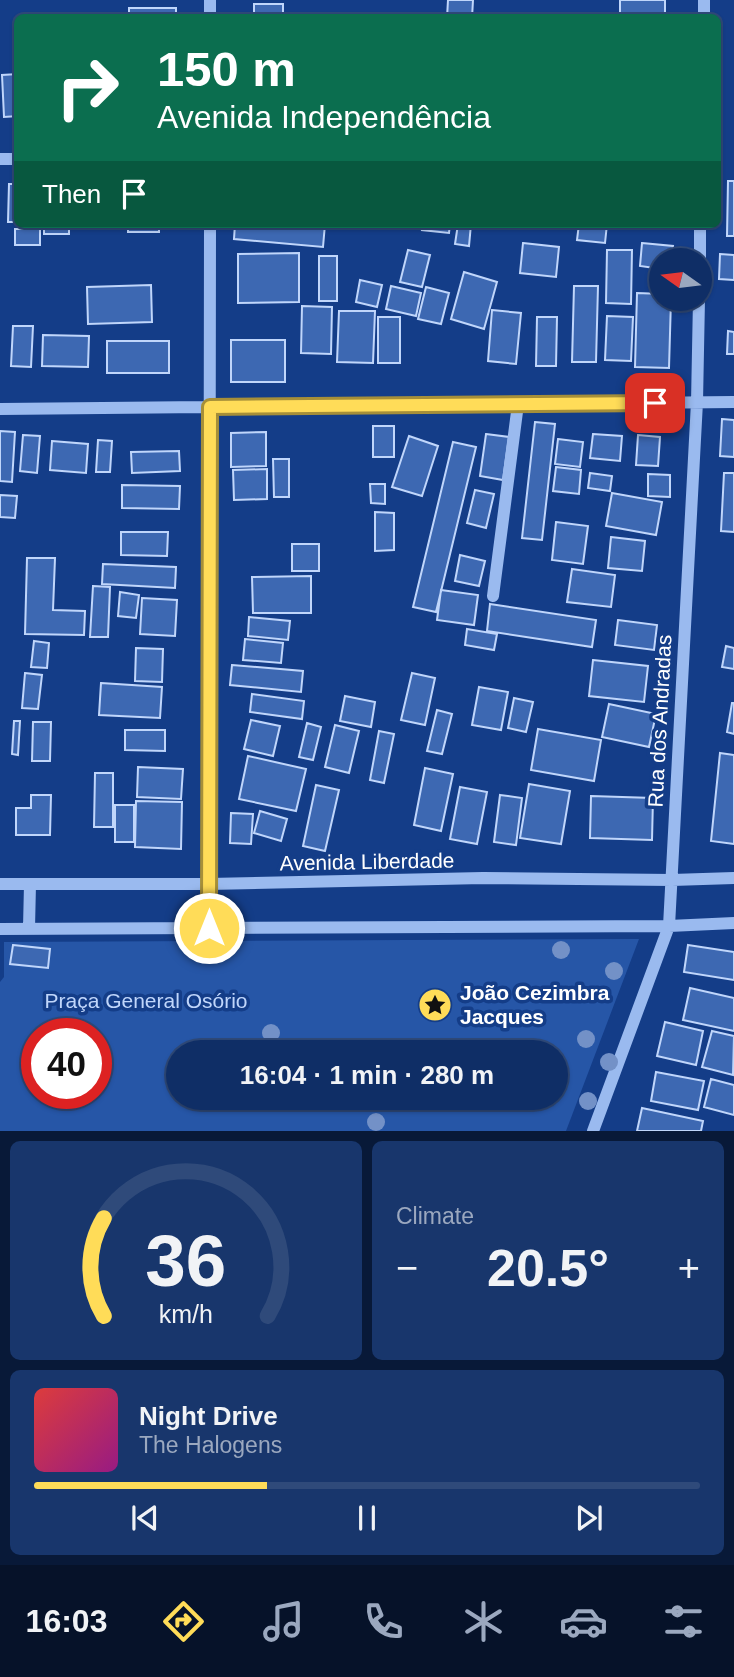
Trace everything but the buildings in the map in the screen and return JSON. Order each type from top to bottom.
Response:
[{"type":"street","points":[[209,928],[210,228]]},
{"type":"street","points":[[700,228],[700,248]]},
{"type":"street","name":"Rua dos Andradas","points":[[593,1131],[669,926],[697,402],[699,312]]},
{"type":"street","points":[[0,409],[734,402]]},
{"type":"street","points":[[493,596],[518,404]]},
{"type":"street","name":"Avenida Liberdade","points":[[0,884],[734,878]]},
{"type":"street","points":[[29,928],[30,884]]},
{"type":"street","points":[[0,929],[669,926],[734,923]]},
{"type":"green space","name":"Praça General Osório","points":[[639,939],[566,1131],[0,1131],[0,982],[4,977],[4,942]]},
{"type":"place","name":"João Cezimbra Jacques","points":[[435,1005]]},
{"type":"route","points":[[209,928],[210,407],[655,403]]}]
